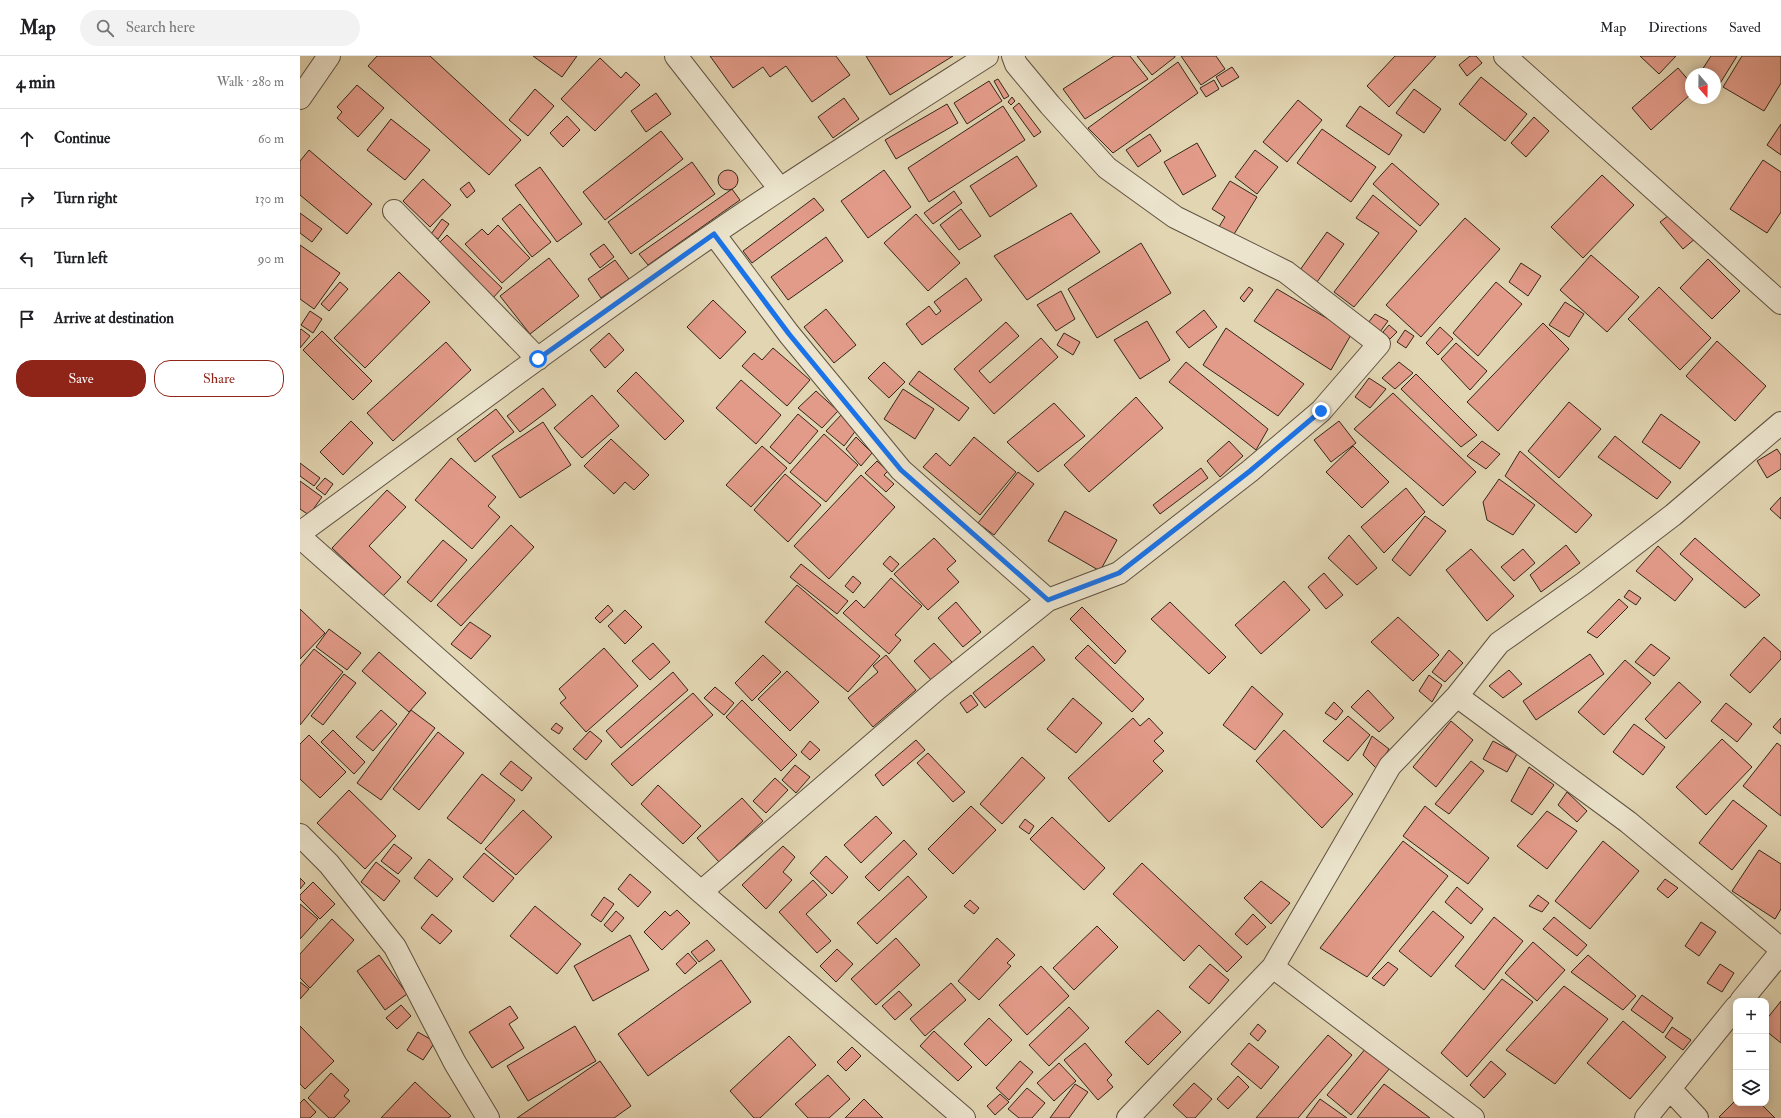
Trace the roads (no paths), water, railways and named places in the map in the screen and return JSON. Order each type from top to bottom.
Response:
[{"type":"street","points":[[300,98],[329,56]]},
{"type":"street","points":[[676,56],[780,189]]},
{"type":"street","points":[[300,533],[538,359],[714,234],[780,189],[986,56]]},
{"type":"street","points":[[701,892],[937,689],[1048,600],[1119,573],[1250,471],[1321,411],[1379,344],[1286,272],[1175,217],[1107,168],[1050,105],[1016,64],[1013,56]]},
{"type":"street","points":[[1505,56],[1781,303]]},
{"type":"street","points":[[394,211],[538,359]]},
{"type":"street","points":[[714,234],[789,334],[901,470],[1048,600]]},
{"type":"street","points":[[1128,1118],[1274,966],[1390,766],[1457,696],[1499,643],[1584,583],[1673,515],[1781,423]]},
{"type":"street","points":[[300,537],[701,892],[964,1118]]},
{"type":"street","points":[[1457,696],[1628,822],[1781,950],[1743,998]]},
{"type":"street","points":[[300,835],[328,864],[395,947],[455,1063],[488,1118]]},
{"type":"street","points":[[1274,966],[1473,1118]]},
{"type":"street","points":[[1646,1118],[1733,1011]]},
{"type":"street","points":[[1670,1089],[1697,1118]]}]
